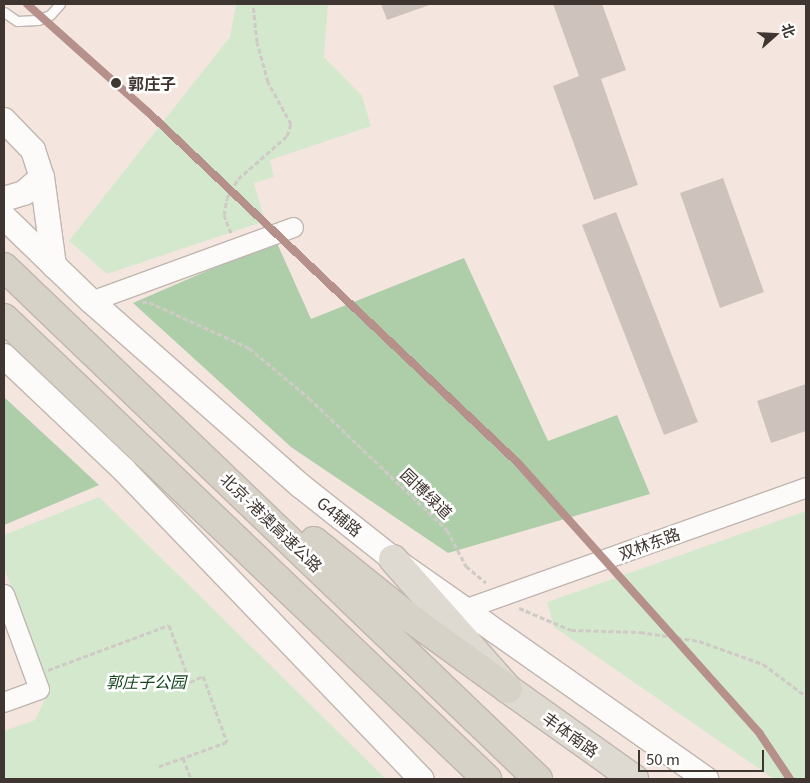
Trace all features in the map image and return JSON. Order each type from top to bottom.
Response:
[{"type":"highway","name":"北京-港澳高速公路","points":[[4,267],[538,779]]},
{"type":"highway","points":[[4,318],[487,779]]},
{"type":"highway","points":[[152,408],[406,615],[508,689]]},
{"type":"highway","name":"丰体南路","points":[[393,558],[508,689],[634,779]]},
{"type":"highway","points":[[385,682],[468,779]]},
{"type":"street","points":[[4,120],[33,150],[42,177],[54,266]]},
{"type":"street","points":[[4,199],[24,193],[42,177]]},
{"type":"street","name":"G4辅路","points":[[4,217],[92,301],[301,486],[393,558],[706,779]]},
{"type":"street","points":[[92,301],[293,227]]},
{"type":"street","points":[[4,356],[124,470],[420,779]]},
{"type":"street","name":"双林东路","points":[[464,609],[806,487]]},
{"type":"street","points":[[4,594],[39,689],[4,702]]},
{"type":"lane","points":[[4,12],[17,21],[38,20],[50,15],[60,4]]},
{"type":"path","points":[[236,248],[224,215],[227,198],[238,179],[287,136],[291,124],[268,82],[257,42],[253,4]]},
{"type":"path","name":"园博绿道","points":[[140,302],[149,302],[250,348],[309,398],[447,530],[466,566],[501,596],[522,610],[570,630],[640,632],[699,641],[763,664],[806,696]]},
{"type":"path","points":[[34,675],[169,625],[190,682],[202,676],[227,742],[157,767]]},
{"type":"path","points":[[183,758],[191,779]]},
{"type":"green space","points":[[236,4],[328,4],[324,57],[362,96],[371,126],[270,160],[274,177],[254,183],[265,221],[107,274],[69,241],[230,37]]},
{"type":"green space","points":[[276,241],[311,319],[464,258],[548,441],[617,415],[650,494],[448,553],[291,447],[133,303]]},
{"type":"green space","points":[[4,397],[99,485],[4,525]]},
{"type":"green space","name":"郭庄子公园","points":[[99,497],[386,779],[4,779],[4,731],[35,720],[48,693],[4,567],[4,535]]},
{"type":"green space","points":[[806,511],[806,779],[774,779],[554,627],[547,602]]},
{"type":"building","points":[[381,4],[432,4],[387,20]]},
{"type":"building","points":[[553,4],[602,4],[626,70],[601,79],[638,185],[594,200],[553,86],[579,76]]},
{"type":"building","points":[[723,178],[764,292],[720,308],[680,193]]},
{"type":"building","points":[[616,212],[698,422],[664,435],[582,225]]},
{"type":"building","points":[[806,384],[806,431],[771,443],[757,401]]},
{"type":"transit line","points":[[27,4],[148,112],[518,463],[760,734],[790,779]]},
{"type":"place","name":"郭庄子","points":[[116,83]]}]
